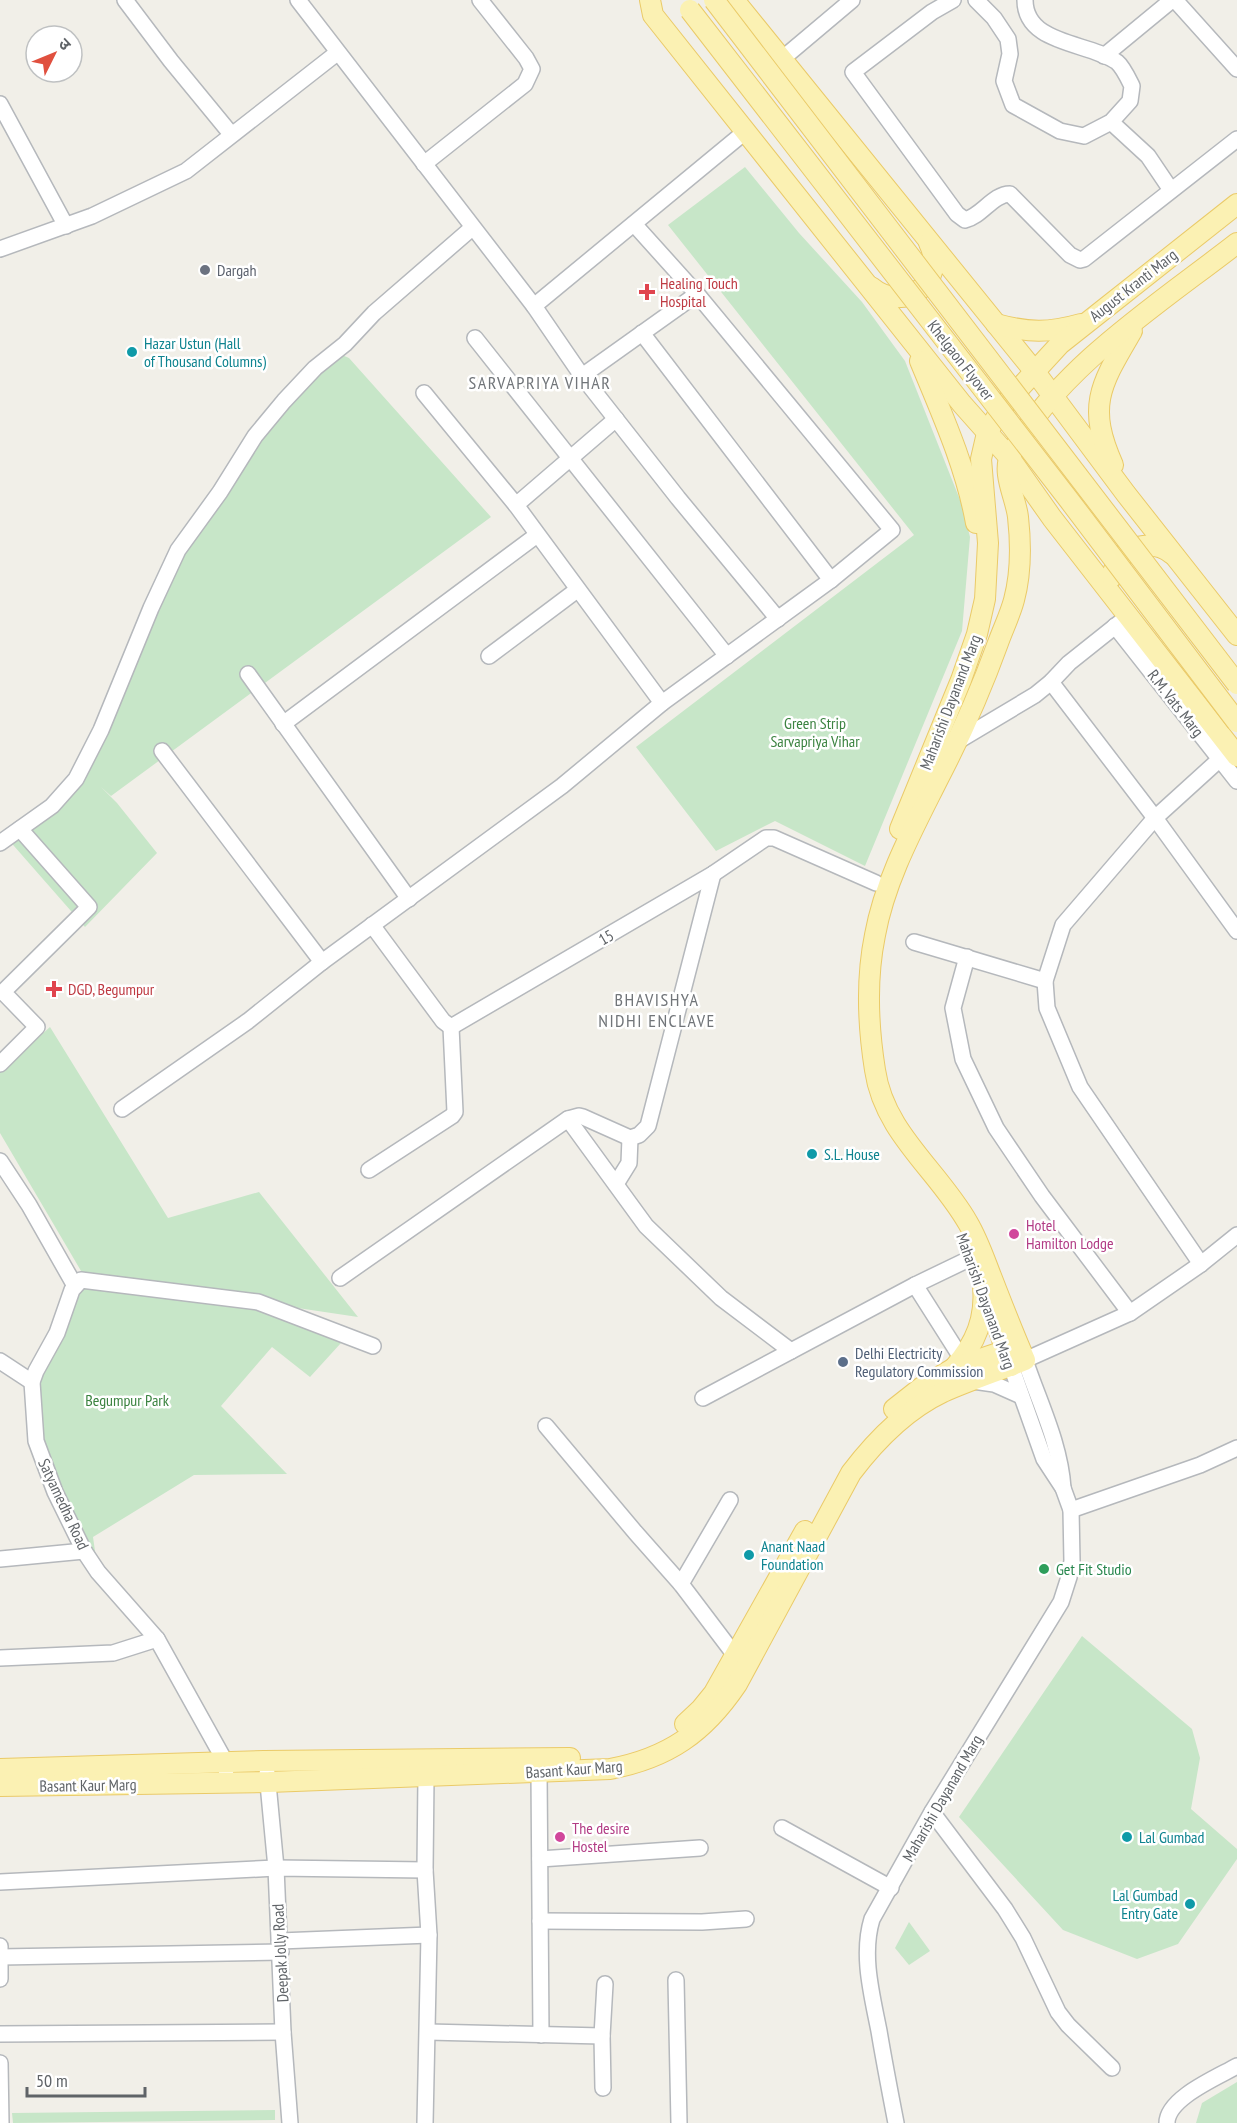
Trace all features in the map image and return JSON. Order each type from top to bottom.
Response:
[{"type":"main road","name":"Khelgaon Flyover","points":[[714,0],[1237,684]]},
{"type":"main road","points":[[734,0],[1035,372],[1126,494],[1237,635]]},
{"type":"main road","points":[[648,5],[909,337],[1009,457],[1121,616],[1228,757]]},
{"type":"main road","name":"Khelgaon Flyover","points":[[686,5],[1069,500],[1237,722]]},
{"type":"main road","name":"August Kranti Marg","points":[[987,433],[1004,405],[1060,344],[1237,204]]},
{"type":"main road","points":[[867,284],[878,293],[892,298],[906,297],[920,290],[929,279],[934,265],[933,251],[926,237]]},
{"type":"main road","name":"August Kranti Marg","points":[[1009,457],[1052,395],[1065,381],[1139,318],[1237,243]]},
{"type":"main road","points":[[1126,494],[1101,437],[1098,410],[1108,372],[1139,318]]},
{"type":"main road","points":[[996,324],[1032,332],[1061,329],[1086,323]]},
{"type":"main road","points":[[909,337],[947,426],[969,493],[986,576]]},
{"type":"main road","name":"Maharishi Dayanand Marg","points":[[907,828],[977,634],[985,598],[988,543],[981,459],[987,433]]},
{"type":"main road","name":"Maharishi Dayanand Marg","points":[[907,828],[958,741],[982,689],[1014,599],[1020,554],[1018,515],[1009,480],[1009,457]]},
{"type":"main road","points":[[1121,616],[1113,592],[1112,578],[1116,564],[1126,553],[1138,546],[1153,545],[1167,550],[1178,559]]},
{"type":"main road","points":[[882,885],[907,828]]},
{"type":"main road","name":"Maharishi Dayanand Marg","points":[[882,885],[862,932],[857,982],[859,1034],[872,1103],[886,1131],[904,1157],[944,1203],[960,1229],[1015,1356]]},
{"type":"main road","name":"Maharishi Dayanand Marg","points":[[882,885],[869,983],[873,1054],[879,1089],[902,1136],[942,1183],[971,1227],[1015,1356]]},
{"type":"main road","points":[[958,1363],[975,1340],[982,1319],[983,1285]]},
{"type":"main road","name":"Basant Kaur Marg","points":[[0,1786],[226,1773],[264,1761],[606,1758],[627,1754],[667,1737],[700,1709],[714,1693],[734,1654],[843,1466],[892,1410],[958,1363],[1015,1356]]},
{"type":"main road","name":"Basant Kaur Marg","points":[[0,1769],[226,1773],[269,1782],[610,1769],[633,1765],[674,1747],[710,1720],[737,1684],[850,1473],[869,1449],[915,1408],[1015,1356]]},
{"type":"street","points":[[125,0],[231,134]]},
{"type":"street","points":[[297,0],[534,306],[582,376],[678,498],[778,619]]},
{"type":"street","points":[[424,164],[525,84],[530,76],[532,69],[526,58],[480,0]]},
{"type":"street","points":[[782,59],[852,0]]},
{"type":"street","points":[[953,0],[932,12],[853,72],[957,214],[965,220],[969,220],[1003,195],[1010,194],[1070,255],[1080,260],[1084,259],[1237,139]]},
{"type":"street","points":[[976,0],[994,18],[1008,39],[1010,54],[1004,81],[1013,105],[1060,131],[1084,136],[1111,122],[1130,100],[1132,86],[1118,63],[1093,50],[1061,42],[1036,26],[1025,12],[1025,0]]},
{"type":"street","points":[[1104,56],[1174,0],[1237,69]]},
{"type":"street","points":[[0,249],[92,216],[186,171],[338,53]]},
{"type":"street","points":[[0,104],[66,226]]},
{"type":"street","points":[[1111,122],[1148,156],[1172,190]]},
{"type":"street","points":[[534,306],[746,130]]},
{"type":"street","points":[[122,1109],[248,1021],[322,962],[561,786],[662,703],[831,580],[892,530],[697,294],[634,224]]},
{"type":"street","points":[[0,843],[52,806],[76,779],[101,729],[151,608],[178,550],[220,492],[255,436],[315,368],[345,344],[374,313],[472,228]]},
{"type":"street","points":[[582,376],[697,294]]},
{"type":"street","points":[[642,333],[831,580]]},
{"type":"street","points":[[475,338],[727,656]]},
{"type":"street","points":[[424,393],[516,505],[662,703]]},
{"type":"street","points":[[516,505],[616,419]]},
{"type":"street","points":[[283,724],[537,535]]},
{"type":"street","points":[[489,656],[577,590]]},
{"type":"street","points":[[958,741],[1009,712],[1051,682],[1121,616]]},
{"type":"street","points":[[248,674],[409,899]]},
{"type":"street","points":[[1051,682],[1155,818],[1237,931]]},
{"type":"street","points":[[162,751],[322,962]]},
{"type":"street","points":[[1201,1264],[1080,1087],[1047,1008],[1045,981],[1063,925],[1155,818],[1228,757],[1237,781]]},
{"type":"street","points":[[0,1064],[37,1027],[3,992],[89,907],[20,829]]},
{"type":"street","name":"15","points":[[451,1027],[713,874],[757,842],[769,837],[882,885]]},
{"type":"street","points":[[340,1278],[574,1116],[583,1117],[630,1138],[639,1135],[648,1126],[713,874]]},
{"type":"street","points":[[369,1170],[455,1112],[451,1027],[443,1021],[372,925]]},
{"type":"street","points":[[914,942],[1045,981]]},
{"type":"street","points":[[967,957],[954,1008],[963,1059],[996,1128],[1042,1196],[1130,1313]]},
{"type":"street","points":[[568,1119],[646,1226],[721,1298],[791,1351]]},
{"type":"street","points":[[616,1184],[629,1163],[630,1138]]},
{"type":"street","points":[[0,1161],[29,1205],[75,1286],[81,1280],[258,1302],[373,1346]]},
{"type":"street","points":[[1015,1356],[1130,1313],[1201,1264],[1237,1235]]},
{"type":"street","points":[[704,1398],[915,1285],[973,1257]]},
{"type":"street","points":[[915,1285],[958,1363]]},
{"type":"street","name":"Satyamedha Road","points":[[75,1286],[57,1333],[32,1382],[36,1441],[54,1492],[84,1551],[98,1572],[157,1639],[226,1773]]},
{"type":"street","name":"Maharishi Dayanand Marg","points":[[1015,1356],[1021,1396],[1044,1459],[1063,1488]]},
{"type":"street","name":"Maharishi Dayanand Marg","points":[[896,2123],[871,1987],[867,1950],[868,1932],[872,1919],[932,1812],[1061,1602],[1072,1561],[1071,1510],[1063,1488],[1057,1450],[1015,1356]]},
{"type":"street","points":[[0,1361],[32,1382]]},
{"type":"street","points":[[970,1381],[994,1384],[1021,1396]]},
{"type":"street","points":[[546,1426],[681,1584],[734,1654]]},
{"type":"street","points":[[1071,1510],[1200,1466],[1237,1448]]},
{"type":"street","points":[[681,1584],[730,1500]]},
{"type":"street","points":[[0,1559],[84,1551]]},
{"type":"street","points":[[0,1658],[113,1653],[157,1639]]},
{"type":"street","name":"Deepak Jolly Road","points":[[264,1761],[269,1782],[276,1868],[283,2032],[290,2123]]},
{"type":"street","points":[[539,1772],[541,2035]]},
{"type":"street","points":[[425,2123],[429,1935],[425,1870],[426,1777]]},
{"type":"street","points":[[932,1812],[1005,1909],[1023,1938],[1058,2012],[1068,2025],[1112,2068]]},
{"type":"street","points":[[782,1828],[891,1888]]},
{"type":"street","points":[[540,1859],[700,1848]]},
{"type":"street","points":[[0,1882],[276,1868],[425,1870]]},
{"type":"street","points":[[540,1921],[702,1922],[746,1919]]},
{"type":"street","points":[[0,1957],[280,1947],[429,1935]]},
{"type":"street","points":[[0,1946],[0,1979]]},
{"type":"street","points":[[675,1980],[679,2123]]},
{"type":"street","points":[[603,2088],[602,2036],[605,1984]]},
{"type":"street","points":[[0,2034],[283,2032]]},
{"type":"street","points":[[428,2032],[602,2036]]},
{"type":"street","points":[[0,2063],[1,2123]]},
{"type":"street","points":[[1167,2123],[1167,2117],[1173,2107],[1185,2096],[1237,2066]]},
{"type":"green space","name":"Green Strip Sarvapriya Vihar","points":[[745,167],[799,233],[862,302],[905,361],[962,505],[970,537],[962,631],[865,866],[775,821],[716,851],[636,747],[914,535],[668,225]]},
{"type":"green space","points":[[335,352],[349,358],[491,517],[111,796],[101,787],[117,803],[157,853],[85,927],[7,838],[81,769],[151,608],[255,436]]},
{"type":"green space","name":"Begumpur Park","points":[[50,1027],[168,1218],[259,1192],[358,1317],[291,1307],[351,1332],[310,1377],[272,1347],[221,1406],[287,1474],[194,1475],[93,1537],[98,1572],[36,1441],[31,1392],[84,1276],[0,1133],[0,1072]]},
{"type":"green space","points":[[1082,1636],[1192,1729],[1200,1758],[1191,1809],[1237,1849],[1237,1859],[1178,1944],[1137,1959],[1063,1930],[959,1817]]},
{"type":"green space","points":[[909,1922],[930,1951],[909,1965],[895,1948]]},
{"type":"green space","points":[[1237,2082],[1237,2123],[1196,2123],[1202,2103]]},
{"type":"green space","points":[[275,2110],[275,2120],[13,2123],[12,2113]]},
{"type":"place","name":"Dargah","points":[[205,270]]},
{"type":"place","name":"Healing Touch Hospital","points":[[647,292]]},
{"type":"place","name":"Hazar Ustun (Hall of Thousand Columns)","points":[[132,352]]},
{"type":"place","name":"DGD, Begumpur","points":[[54,989]]},
{"type":"place","name":"S.L. House","points":[[812,1154]]},
{"type":"place","name":"Hotel Hamilton Lodge","points":[[1014,1234]]},
{"type":"place","name":"Delhi Electricity Regulatory Commission","points":[[843,1362]]},
{"type":"place","name":"Anant Naad Foundation","points":[[749,1555]]},
{"type":"place","name":"Get Fit Studio","points":[[1044,1569]]},
{"type":"place","name":"The desire Hostel","points":[[560,1837]]},
{"type":"place","name":"Lal Gumbad","points":[[1127,1837]]},
{"type":"place","name":"Lal Gumbad Entry Gate","points":[[1190,1904]]},
{"type":"district","name":"SARVAPRIYA VIHAR","points":[[540,383]]},
{"type":"district","name":"BHAVISHYA NIDHI ENCLAVE","points":[[657,1010]]}]
